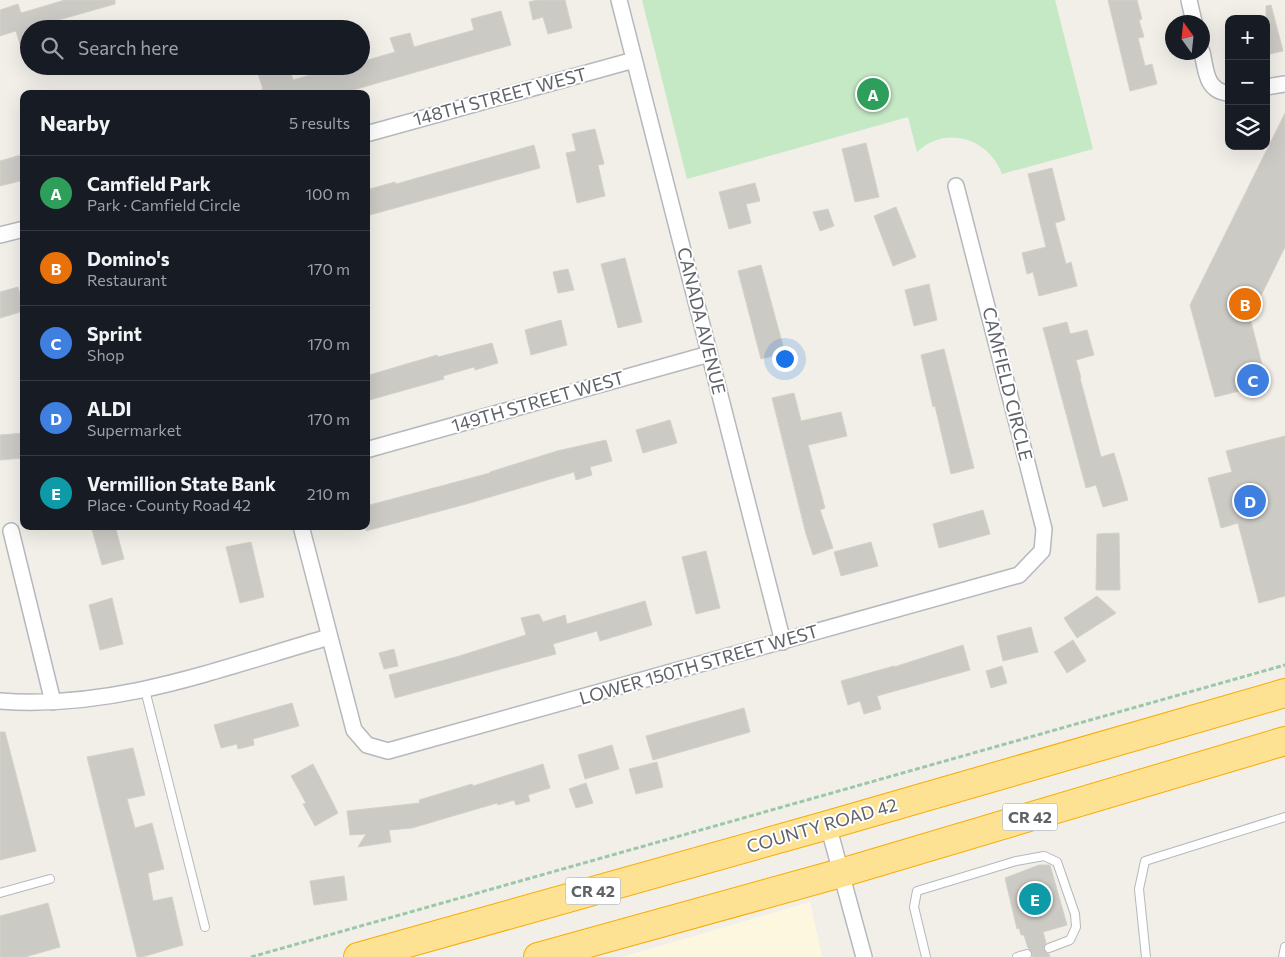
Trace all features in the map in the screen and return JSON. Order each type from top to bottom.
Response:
[{"type":"highway","name":"COUNTY ROAD 42","points":[[358,957],[828,825],[1285,693]]},
{"type":"highway","name":"CR 42","points":[[538,957],[841,873],[1285,742]]},
{"type":"highway","points":[[382,957],[617,890],[658,873]]},
{"type":"street","name":"CANADA AVENUE","points":[[619,0],[782,642]]},
{"type":"street","points":[[1189,0],[1192,15]]},
{"type":"street","name":"148TH STREET WEST","points":[[370,133],[634,60]]},
{"type":"street","points":[[1204,60],[1211,85],[1217,91],[1225,92]]},
{"type":"street","points":[[1270,86],[1285,84]]},
{"type":"street","name":"CAMFIELD CIRCLE","points":[[956,186],[1044,530],[1042,551],[1019,575]]},
{"type":"street","points":[[0,235],[20,230]]},
{"type":"street","name":"149TH STREET WEST","points":[[370,449],[709,354]]},
{"type":"street","points":[[0,701],[54,702],[104,698],[145,690],[329,637],[302,530]]},
{"type":"street","points":[[12,531],[54,702]]},
{"type":"street","name":"LOWER 150TH STREET WEST","points":[[329,637],[354,730],[367,745],[388,751],[1019,575]]},
{"type":"street","points":[[828,825],[864,957]]},
{"type":"lane","points":[[145,690],[205,927]]},
{"type":"lane","points":[[1146,957],[1139,890],[1145,861],[1285,817]]},
{"type":"lane","points":[[926,957],[914,907],[917,891],[1016,862],[1044,856],[1058,862],[1075,914],[1076,927],[1070,940],[1049,948]]},
{"type":"lane","points":[[0,892],[50,879]]},
{"type":"lane","points":[[1283,957],[1285,946]]},
{"type":"lane","points":[[1017,957],[1027,954]]},
{"type":"path","points":[[251,957],[1285,665]]},
{"type":"shaded area","points":[[810,902],[822,957],[622,957]]},
{"type":"green space","points":[[642,0],[1055,0],[1093,149],[1002,174],[988,152],[966,139],[953,137],[941,139],[928,143],[917,152],[908,117],[687,179]]},
{"type":"building","points":[[65,0],[115,0],[115,4],[59,20],[20,20],[20,44],[16,31],[0,36],[0,10],[18,4],[21,13]]},
{"type":"building","points":[[565,0],[572,28],[548,34],[543,17],[533,20],[529,2]]},
{"type":"building","points":[[1108,0],[1137,0],[1142,19],[1139,20],[1144,37],[1138,38],[1145,66],[1152,64],[1157,84],[1130,91]]},
{"type":"building","points":[[1271,5],[1283,51],[1270,54],[1270,15],[1266,15],[1266,6]]},
{"type":"building","points":[[501,11],[511,45],[353,90],[261,90],[263,89],[258,75],[291,75],[293,80],[310,75],[370,75],[370,59],[395,52],[390,38],[410,33],[414,47],[474,30],[471,19]]},
{"type":"building","points":[[1285,113],[1285,247],[1250,318],[1267,384],[1215,397],[1190,305],[1267,150],[1270,150],[1270,143]]},
{"type":"building","points":[[595,129],[604,164],[598,165],[605,196],[577,203],[566,153],[576,151],[572,134]]},
{"type":"building","points":[[866,143],[879,197],[855,202],[842,149]]},
{"type":"building","points":[[534,145],[540,168],[370,215],[370,189],[395,182],[396,184]]},
{"type":"building","points":[[20,155],[20,181],[0,186],[0,161]]},
{"type":"building","points":[[1052,168],[1065,220],[1055,223],[1066,264],[1071,262],[1077,286],[1039,296],[1033,272],[1027,274],[1022,253],[1046,247],[1028,174]]},
{"type":"building","points":[[755,183],[760,201],[746,204],[751,223],[729,229],[719,192]]},
{"type":"building","points":[[896,207],[916,257],[893,266],[874,216]]},
{"type":"building","points":[[828,209],[834,226],[820,231],[813,212]]},
{"type":"building","points":[[625,258],[642,322],[618,328],[601,264]]},
{"type":"building","points":[[761,265],[785,353],[761,359],[738,271]]},
{"type":"building","points":[[568,269],[574,290],[558,293],[553,272]]},
{"type":"building","points":[[929,284],[937,320],[914,326],[905,290]]},
{"type":"building","points":[[18,287],[20,312],[0,318],[0,292]]},
{"type":"building","points":[[561,320],[567,345],[531,355],[525,330]]},
{"type":"building","points":[[1067,322],[1070,334],[1087,330],[1094,355],[1076,360],[1080,378],[1101,457],[1114,453],[1128,500],[1103,507],[1096,485],[1086,488],[1043,328]]},
{"type":"building","points":[[492,343],[498,363],[475,370],[474,367],[443,376],[444,379],[370,400],[370,375],[437,355],[438,357]]},
{"type":"building","points":[[944,349],[974,468],[951,474],[921,355]]},
{"type":"building","points":[[794,393],[801,421],[841,412],[847,436],[808,445],[825,508],[820,510],[833,548],[813,555],[772,398]]},
{"type":"building","points":[[670,420],[677,443],[643,453],[636,430]]},
{"type":"building","points":[[20,433],[20,458],[0,460],[0,435]]},
{"type":"building","points":[[1285,436],[1285,596],[1259,603],[1238,523],[1221,528],[1208,478],[1232,472],[1226,451]]},
{"type":"building","points":[[606,440],[612,461],[590,467],[592,475],[576,480],[574,472],[370,530],[370,505],[490,473],[557,451]]},
{"type":"building","points":[[983,510],[990,534],[939,548],[933,524]]},
{"type":"building","points":[[92,530],[116,530],[124,559],[102,565]]},
{"type":"building","points":[[1119,533],[1120,590],[1096,590],[1097,534]]},
{"type":"building","points":[[251,542],[264,597],[240,603],[226,547]]},
{"type":"building","points":[[871,542],[878,566],[841,576],[834,552]]},
{"type":"building","points":[[706,551],[720,608],[696,614],[682,557]]},
{"type":"building","points":[[1097,596],[1116,613],[1077,638],[1064,618]]},
{"type":"building","points":[[112,598],[123,644],[100,650],[89,605]]},
{"type":"building","points":[[645,601],[652,625],[600,641],[597,631],[553,644],[556,654],[395,698],[389,675],[526,635],[521,618],[539,614],[543,622],[565,615],[567,624]]},
{"type":"building","points":[[1031,627],[1038,652],[1003,661],[997,636]]},
{"type":"building","points":[[1073,640],[1086,661],[1067,673],[1054,652]]},
{"type":"building","points":[[963,645],[970,670],[877,696],[881,709],[864,714],[860,701],[848,705],[841,681],[894,667]]},
{"type":"building","points":[[394,649],[398,666],[384,669],[379,653]]},
{"type":"building","points":[[1002,666],[1007,683],[991,688],[986,671]]},
{"type":"building","points":[[292,703],[299,726],[253,739],[254,745],[238,749],[237,744],[221,748],[214,725]]},
{"type":"building","points":[[744,708],[750,732],[653,760],[646,736]]},
{"type":"building","points":[[0,732],[5,732],[36,851],[0,860]]},
{"type":"building","points":[[612,745],[619,769],[585,779],[578,755]]},
{"type":"building","points":[[133,748],[145,795],[127,799],[135,828],[152,823],[164,869],[148,873],[153,901],[172,897],[183,945],[142,957],[137,957],[87,757]]},
{"type":"building","points":[[657,762],[663,787],[636,794],[629,769]]},
{"type":"building","points":[[313,764],[338,813],[315,826],[303,804],[306,803],[291,776]]},
{"type":"building","points":[[543,764],[550,788],[528,795],[530,801],[516,805],[514,800],[498,805],[497,803],[412,828],[389,830],[391,842],[358,847],[366,834],[350,835],[347,811],[420,803],[419,800],[472,784],[473,786]]},
{"type":"building","points":[[586,783],[593,803],[576,808],[569,789]]},
{"type":"building","points":[[1039,865],[1050,865],[1067,925],[1043,932],[1046,943],[1044,950],[1050,957],[1032,957],[1032,952],[1028,948],[1024,935],[1021,935],[1019,928],[1017,929],[1005,878]]},
{"type":"building","points":[[344,876],[347,900],[314,905],[310,881]]},
{"type":"building","points":[[48,903],[60,947],[25,957],[0,957],[0,916]]},
{"type":"place","name":"Camfield Park","points":[[873,94]]},
{"type":"place","name":"Domino's","points":[[1245,304]]},
{"type":"place","name":"Sprint","points":[[1253,380]]},
{"type":"place","name":"ALDI","points":[[1250,501]]},
{"type":"place","name":"Vermillion State Bank","points":[[1035,899]]}]
